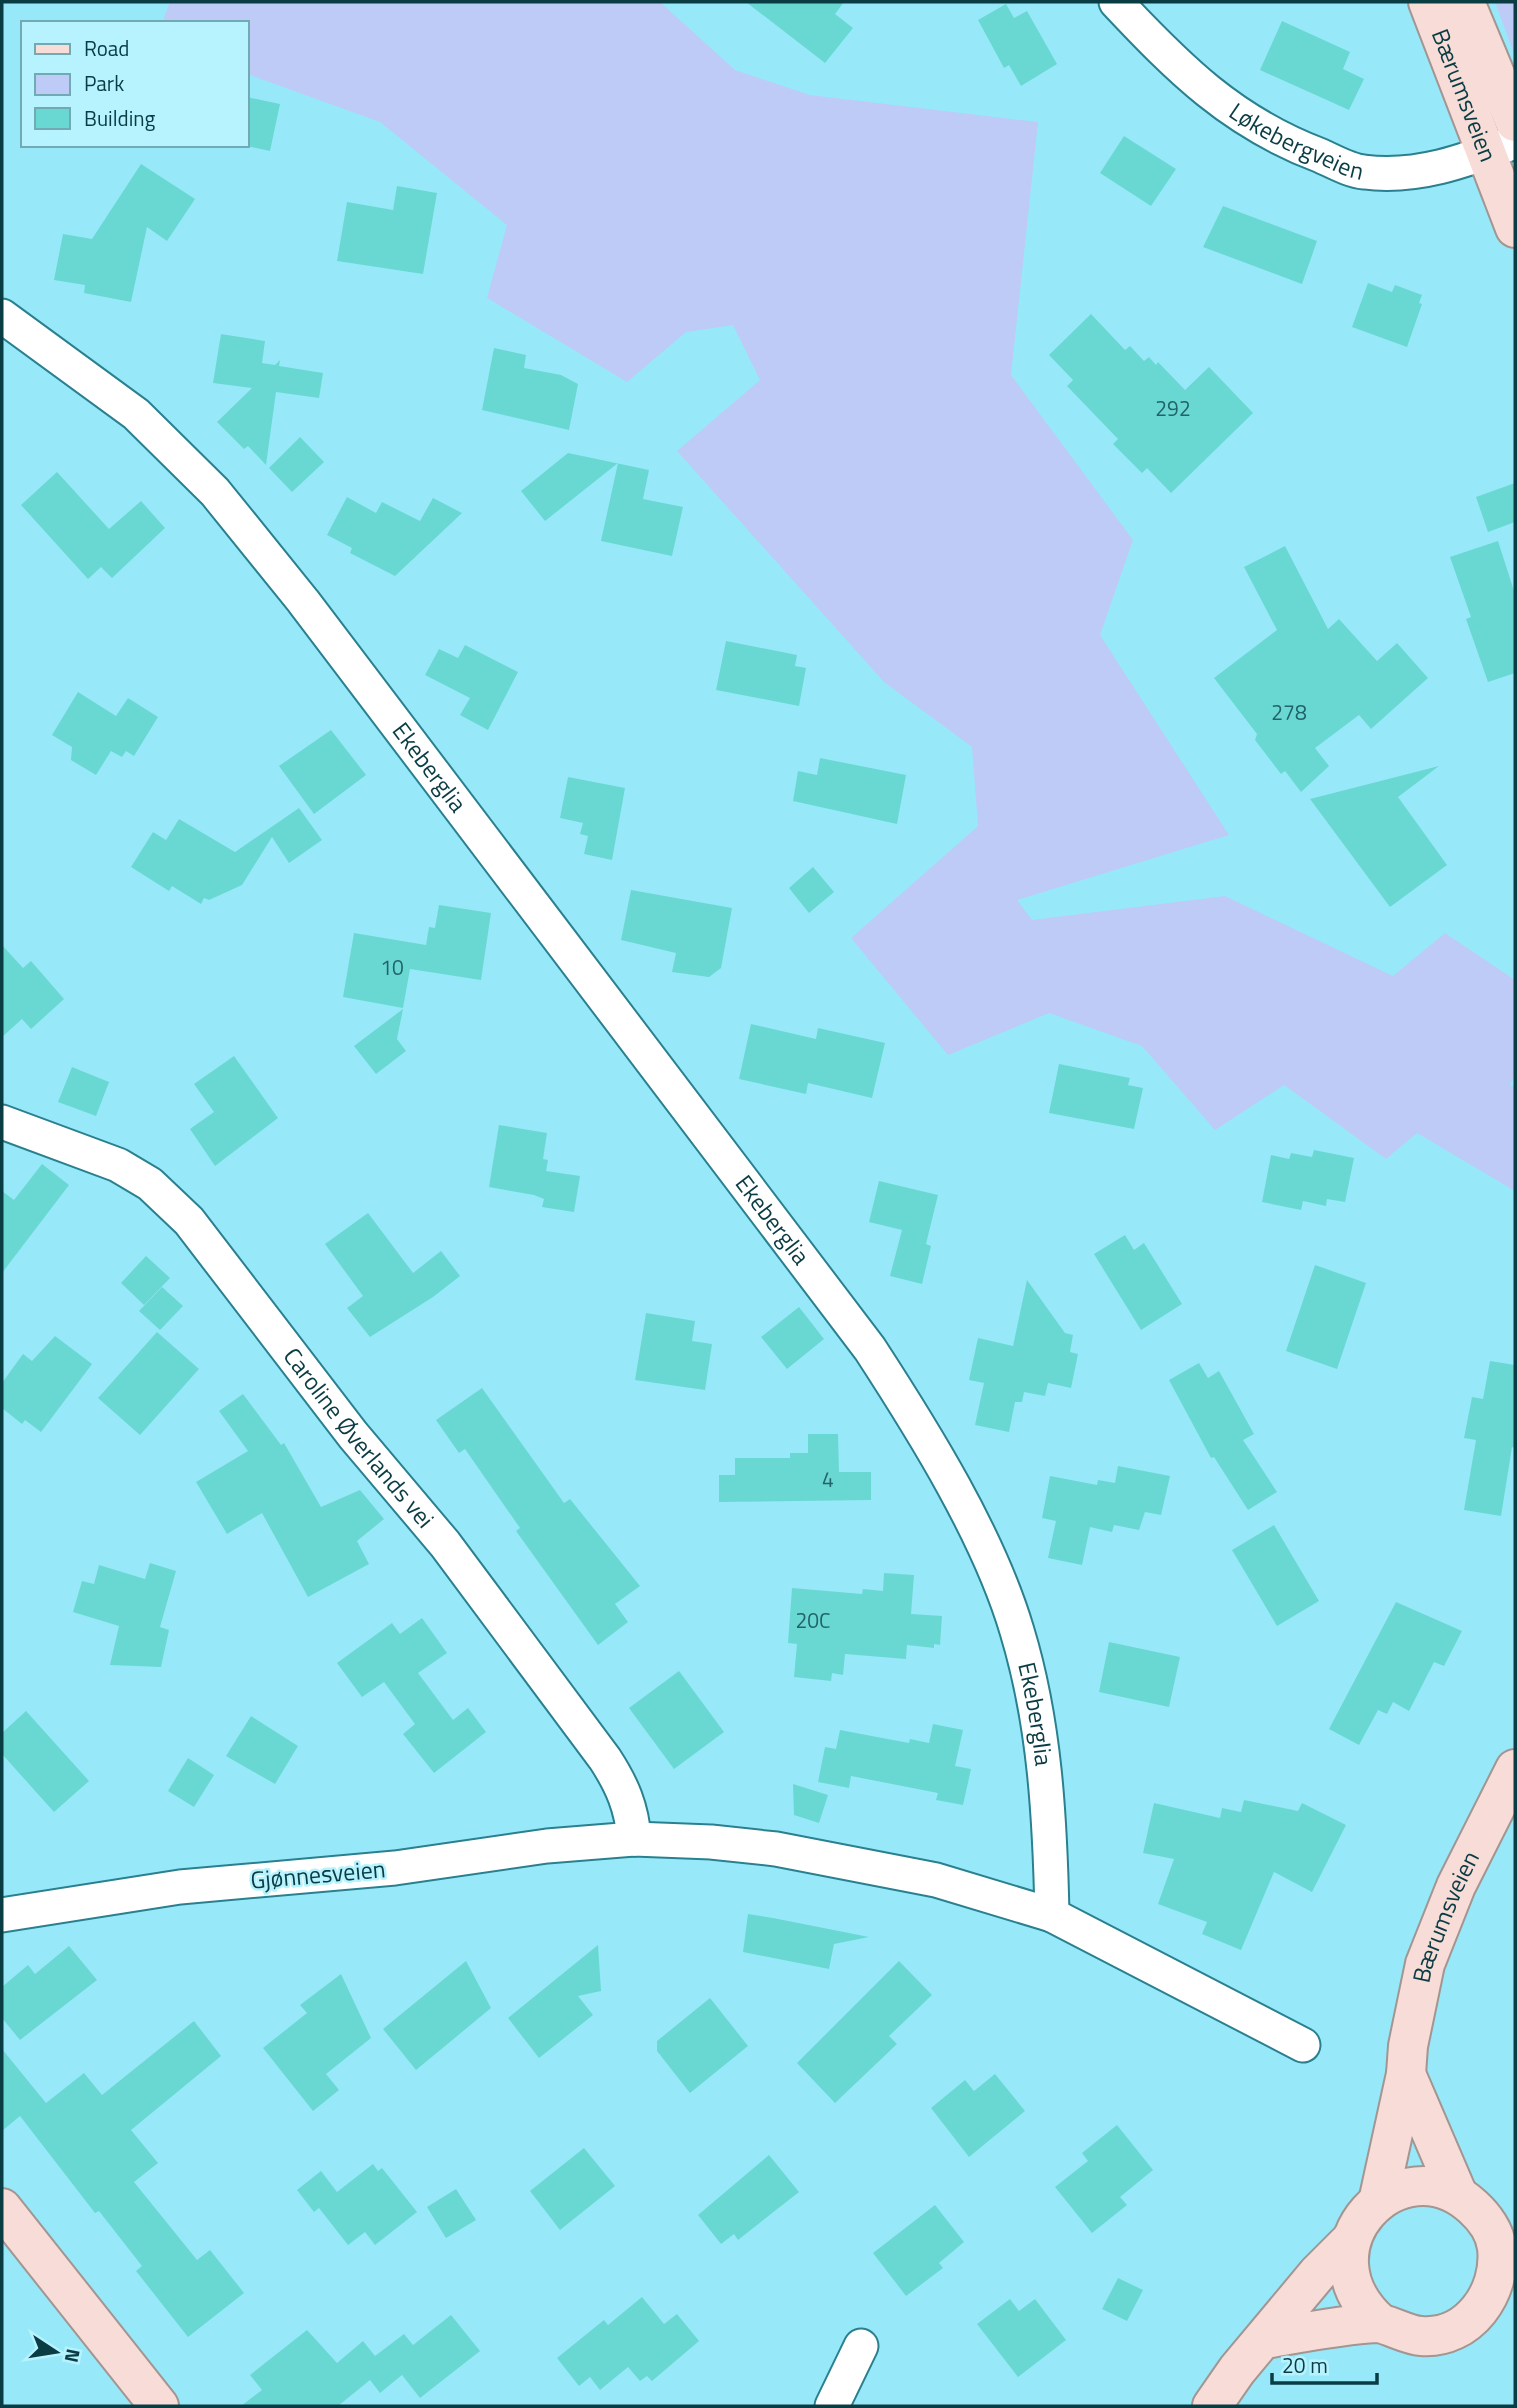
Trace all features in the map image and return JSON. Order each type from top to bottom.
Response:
[{"type":"main road","name":"Bærumsveien","points":[[1428,2],[1501,147],[1515,228]]},
{"type":"main road","name":"Bærumsveien","points":[[1465,2],[1515,122]]},
{"type":"main road","name":"Bærumsveien","points":[[1378,2202],[1406,2074],[1418,1991],[1438,1924],[1515,1769]]},
{"type":"main road","points":[[1406,2074],[1458,2195]]},
{"type":"main road","points":[[1212,2406],[1237,2370],[1318,2273],[1351,2239],[1364,2215],[1394,2192],[1412,2188],[1440,2189],[1458,2195],[1480,2213],[1505,2243],[1497,2270],[1501,2298],[1460,2327],[1434,2336],[1406,2334],[1380,2323],[1354,2293],[1348,2268],[1351,2239]]},
{"type":"main road","points":[[2,2208],[159,2406]]},
{"type":"main road","points":[[1265,2339],[1380,2323]]},
{"type":"street","name":"Løkebergveien","points":[[1116,2],[1171,61],[1208,93],[1255,126],[1310,152],[1363,172],[1449,167],[1501,147]]},
{"type":"street","name":"Ekeberglia","points":[[2,316],[136,414],[215,492],[303,600],[870,1349],[918,1424],[979,1538],[1017,1630],[1037,1724],[1050,1806],[1052,1914]]},
{"type":"street","name":"Caroline Øverlands vei","points":[[2,1122],[118,1165],[150,1184],[189,1221],[354,1435],[445,1544],[605,1759],[622,1786],[632,1815],[634,1839]]},
{"type":"street","points":[[634,1839],[711,1842],[776,1849],[936,1880],[1052,1914],[1303,2045]]},
{"type":"street","name":"Gjønnesveien","points":[[2,1915],[180,1887],[394,1868],[547,1846],[634,1839]]},
{"type":"street","points":[[832,2406],[861,2346]]},
{"type":"green space","points":[[170,2],[660,2],[735,70],[810,95],[1038,122],[1011,375],[1133,540],[1100,635],[1229,835],[1017,900],[1032,920],[1225,896],[1393,976],[1445,933],[1515,980],[1515,1075],[1510,1085],[1515,1088],[1515,1191],[1417,1133],[1386,1159],[1284,1085],[1215,1130],[1142,1046],[1049,1013],[948,1055],[851,938],[978,826],[972,747],[884,682],[677,451],[760,380],[733,325],[686,332],[627,382],[487,298],[507,225],[380,122],[248,74],[248,21],[163,21]]},
{"type":"green space","points":[[1495,2],[1515,2],[1515,56]]},
{"type":"building","points":[[746,2],[844,2],[835,14],[853,28],[825,63]]},
{"type":"building","points":[[1006,4],[1014,18],[1027,11],[1057,64],[1021,86],[1009,65],[1004,68],[978,20]]},
{"type":"building","points":[[1282,21],[1350,52],[1343,69],[1364,79],[1349,110],[1260,70]]},
{"type":"building","points":[[248,97],[280,104],[270,151],[248,146]]},
{"type":"building","points":[[1124,136],[1176,169],[1151,206],[1100,173]]},
{"type":"building","points":[[141,164],[195,199],[167,241],[147,227],[131,302],[84,293],[85,285],[54,280],[63,234],[92,239]]},
{"type":"building","points":[[397,186],[437,193],[423,274],[337,261],[347,202],[393,210]]},
{"type":"building","points":[[1223,206],[1317,241],[1302,284],[1203,247]]},
{"type":"building","points":[[1368,283],[1392,292],[1395,285],[1422,295],[1419,303],[1422,304],[1407,347],[1352,327]]},
{"type":"building","points":[[1091,314],[1125,350],[1130,346],[1144,361],[1149,357],[1156,365],[1158,362],[1185,390],[1209,367],[1253,413],[1171,493],[1147,468],[1142,473],[1113,444],[1118,439],[1067,386],[1073,380],[1049,355]]},
{"type":"building","points":[[221,334],[265,341],[262,363],[275,365],[280,360],[279,366],[323,373],[319,398],[276,392],[266,465],[248,446],[244,449],[217,422],[252,388],[213,383]]},
{"type":"building","points":[[494,348],[526,355],[524,368],[561,375],[578,384],[569,430],[482,410]]},
{"type":"building","points":[[300,437],[324,462],[292,492],[269,468]]},
{"type":"building","points":[[568,453],[618,463],[545,521],[521,491]]},
{"type":"building","points":[[618,463],[649,470],[643,499],[683,507],[672,556],[601,541]]},
{"type":"building","points":[[57,472],[109,529],[141,501],[165,528],[112,578],[101,567],[88,579],[21,505]]},
{"type":"building","points":[[1515,483],[1515,522],[1488,532],[1476,497]]},
{"type":"building","points":[[347,497],[376,513],[382,502],[420,521],[433,498],[462,513],[395,576],[350,553],[352,548],[327,535]]},
{"type":"building","points":[[1498,541],[1515,594],[1515,673],[1488,682],[1466,619],[1471,617],[1450,557]]},
{"type":"building","points":[[1285,546],[1328,629],[1339,619],[1377,661],[1397,643],[1428,678],[1371,729],[1359,715],[1315,748],[1329,766],[1301,792],[1285,771],[1281,774],[1255,740],[1257,734],[1214,678],[1277,630],[1244,567]]},
{"type":"building","points":[[726,641],[797,655],[795,666],[806,668],[799,706],[716,690]]},
{"type":"building","points":[[465,645],[518,672],[488,730],[460,715],[470,698],[425,675],[439,649],[458,658]]},
{"type":"building","points":[[78,692],[116,716],[128,698],[158,717],[134,756],[126,751],[122,757],[111,751],[96,775],[71,760],[72,747],[52,735]]},
{"type":"building","points":[[331,730],[366,775],[314,814],[279,766]]},
{"type":"building","points":[[820,758],[906,775],[897,824],[793,801],[798,771],[817,775]]},
{"type":"building","points":[[1439,766],[1398,797],[1447,865],[1390,907],[1310,799]]},
{"type":"building","points":[[568,777],[625,788],[612,860],[584,854],[588,836],[580,834],[583,823],[560,818]]},
{"type":"building","points":[[299,808],[322,840],[289,863],[272,837],[242,885],[209,900],[204,898],[201,904],[172,886],[169,891],[131,867],[153,832],[166,840],[179,819],[235,852]]},
{"type":"building","points":[[813,867],[834,892],[809,913],[789,888]]},
{"type":"building","points":[[631,890],[732,908],[721,968],[709,977],[672,972],[676,953],[621,940]]},
{"type":"building","points":[[439,905],[491,913],[481,980],[410,969],[403,1008],[343,997],[354,933],[426,945],[429,927],[435,928]]},
{"type":"building","points":[[2,945],[23,968],[31,961],[64,999],[31,1029],[22,1019],[2,1037]]},
{"type":"building","points":[[403,1009],[397,1039],[406,1051],[376,1074],[354,1046]]},
{"type":"building","points":[[751,1024],[816,1039],[818,1028],[885,1043],[872,1098],[808,1083],[806,1094],[739,1079]]},
{"type":"building","points":[[234,1056],[278,1118],[215,1166],[190,1129],[214,1112],[194,1084]]},
{"type":"building","points":[[1059,1064],[1130,1078],[1128,1085],[1143,1088],[1134,1129],[1049,1113]]},
{"type":"building","points":[[72,1067],[109,1082],[96,1116],[58,1102]]},
{"type":"building","points":[[499,1125],[547,1133],[543,1159],[548,1160],[546,1171],[580,1176],[574,1212],[542,1207],[544,1199],[534,1195],[489,1187]]},
{"type":"building","points":[[1314,1150],[1354,1158],[1345,1202],[1327,1199],[1326,1206],[1303,1201],[1301,1210],[1262,1202],[1271,1155],[1289,1159],[1291,1153],[1312,1157]]},
{"type":"building","points":[[42,1164],[69,1185],[2,1273],[2,1191],[14,1200]]},
{"type":"building","points":[[879,1181],[938,1195],[926,1244],[931,1246],[922,1284],[890,1276],[902,1230],[869,1222]]},
{"type":"building","points":[[368,1213],[413,1273],[441,1251],[460,1276],[433,1297],[370,1337],[347,1308],[363,1296],[325,1244]]},
{"type":"building","points":[[1125,1235],[1134,1250],[1144,1243],[1182,1304],[1141,1330],[1094,1254]]},
{"type":"building","points":[[146,1256],[170,1278],[144,1305],[121,1283]]},
{"type":"building","points":[[1315,1265],[1366,1283],[1337,1369],[1286,1351]]},
{"type":"building","points":[[1027,1280],[1065,1333],[1073,1335],[1070,1352],[1078,1354],[1071,1388],[1048,1383],[1045,1396],[1024,1392],[1022,1402],[1015,1402],[1009,1432],[975,1425],[984,1383],[969,1380],[978,1338],[1013,1346]]},
{"type":"building","points":[[162,1287],[183,1306],[160,1330],[139,1311]]},
{"type":"building","points":[[799,1307],[824,1339],[787,1369],[761,1337]]},
{"type":"building","points":[[646,1313],[695,1321],[692,1341],[712,1344],[705,1390],[635,1380]]},
{"type":"building","points":[[157,1332],[199,1369],[140,1435],[98,1398]]},
{"type":"building","points":[[55,1336],[92,1364],[41,1432],[25,1420],[22,1424],[2,1408],[2,1383],[23,1354],[32,1361]]},
{"type":"building","points":[[1490,1361],[1515,1365],[1515,1448],[1512,1447],[1501,1516],[1464,1510],[1476,1440],[1464,1438],[1472,1397],[1483,1399]]},
{"type":"building","points":[[1199,1363],[1208,1378],[1219,1371],[1254,1434],[1243,1440],[1277,1492],[1248,1510],[1214,1457],[1211,1458],[1169,1380]]},
{"type":"building","points":[[482,1388],[564,1503],[570,1499],[640,1586],[615,1604],[628,1622],[598,1645],[516,1531],[520,1528],[465,1449],[459,1453],[436,1420]]},
{"type":"building","points":[[243,1394],[281,1445],[284,1443],[321,1507],[360,1490],[384,1519],[357,1541],[369,1564],[308,1597],[262,1513],[227,1534],[196,1482],[248,1451],[219,1411]]},
{"type":"building","points":[[808,1434],[838,1434],[839,1472],[871,1472],[871,1500],[719,1502],[719,1475],[735,1475],[735,1458],[790,1458],[790,1453],[808,1453]]},
{"type":"building","points":[[1118,1466],[1170,1476],[1161,1515],[1145,1512],[1139,1530],[1114,1525],[1112,1532],[1090,1527],[1082,1565],[1048,1558],[1056,1521],[1042,1518],[1050,1476],[1097,1485],[1098,1480],[1115,1483]]},
{"type":"building","points":[[1274,1525],[1319,1601],[1277,1626],[1232,1550]]},
{"type":"building","points":[[150,1563],[176,1571],[160,1627],[169,1630],[161,1667],[110,1665],[119,1626],[73,1612],[82,1581],[94,1584],[99,1565],[145,1579]]},
{"type":"building","points":[[884,1573],[914,1575],[911,1614],[942,1616],[940,1645],[934,1644],[934,1648],[907,1645],[906,1659],[845,1654],[843,1675],[832,1673],[831,1681],[794,1677],[797,1644],[788,1643],[792,1588],[862,1594],[863,1589],[883,1591]]},
{"type":"building","points":[[1396,1602],[1462,1631],[1444,1666],[1434,1662],[1409,1711],[1393,1702],[1387,1714],[1378,1710],[1359,1745],[1329,1729]]},
{"type":"building","points":[[422,1618],[447,1653],[418,1673],[453,1720],[468,1708],[486,1732],[434,1773],[403,1734],[415,1724],[384,1682],[362,1697],[337,1663],[392,1623],[400,1634]]},
{"type":"building","points":[[1109,1642],[1180,1657],[1169,1707],[1099,1692]]},
{"type":"building","points":[[679,1671],[724,1732],[674,1769],[629,1708]]},
{"type":"building","points":[[26,1711],[89,1781],[54,1812],[2,1754],[2,1733]]},
{"type":"building","points":[[251,1716],[298,1746],[275,1784],[226,1756]]},
{"type":"building","points":[[933,1724],[963,1730],[955,1766],[971,1769],[963,1805],[936,1800],[938,1793],[851,1776],[849,1788],[818,1782],[825,1747],[836,1749],[840,1730],[909,1743],[910,1739],[929,1743]]},
{"type":"building","points":[[188,1758],[214,1775],[194,1807],[168,1791]]},
{"type":"building","points":[[793,1784],[828,1795],[819,1823],[794,1815]]},
{"type":"building","points":[[1244,1800],[1298,1811],[1302,1803],[1346,1825],[1312,1892],[1274,1872],[1241,1950],[1202,1934],[1207,1922],[1158,1904],[1174,1859],[1143,1853],[1154,1803],[1220,1818],[1222,1808],[1241,1812]]},
{"type":"building","points":[[748,1914],[869,1937],[834,1944],[829,1969],[743,1952]]},
{"type":"building","points":[[598,1945],[601,1991],[578,1996],[593,2015],[539,2058],[508,2018]]},
{"type":"building","points":[[69,1946],[97,1980],[20,2040],[2,2018],[2,1987],[28,1965],[35,1974]]},
{"type":"building","points":[[466,1961],[491,2008],[416,2070],[383,2029]]},
{"type":"building","points":[[899,1961],[932,1995],[889,2036],[897,2044],[835,2103],[797,2063]]},
{"type":"building","points":[[341,1974],[371,2038],[326,2074],[339,2090],[313,2111],[263,2048],[307,2013],[300,2005]]},
{"type":"building","points":[[710,1998],[748,2046],[690,2093],[657,2051],[657,2041]]},
{"type":"building","points":[[194,2021],[221,2056],[131,2130],[158,2163],[134,2182],[197,2260],[210,2250],[244,2293],[188,2337],[136,2271],[142,2266],[99,2211],[95,2213],[20,2116],[2,2131],[2,2049],[46,2103],[84,2073],[102,2095]]},
{"type":"building","points":[[995,2074],[1025,2111],[969,2157],[931,2108],[965,2080],[974,2091]]},
{"type":"building","points":[[1117,2125],[1153,2170],[1120,2197],[1127,2205],[1092,2233],[1055,2187],[1088,2161],[1082,2153]]},
{"type":"building","points":[[584,2148],[615,2186],[560,2230],[530,2191]]},
{"type":"building","points":[[769,2155],[799,2192],[738,2240],[734,2234],[721,2244],[698,2215]]},
{"type":"building","points":[[373,2164],[378,2171],[382,2168],[417,2212],[375,2245],[365,2232],[348,2245],[319,2208],[314,2212],[297,2190],[321,2171],[337,2192]]},
{"type":"building","points":[[456,2189],[476,2220],[446,2238],[427,2207]]},
{"type":"building","points":[[935,2205],[964,2242],[939,2263],[943,2268],[906,2296],[873,2253]]},
{"type":"building","points":[[1118,2278],[1143,2290],[1127,2321],[1102,2309]]},
{"type":"building","points":[[642,2297],[664,2324],[677,2314],[699,2341],[652,2381],[647,2376],[640,2381],[628,2367],[600,2390],[590,2377],[579,2386],[557,2358],[604,2320],[608,2325]]},
{"type":"building","points":[[1010,2299],[1019,2311],[1035,2299],[1066,2340],[1018,2377],[977,2324]]},
{"type":"building","points":[[451,2315],[480,2351],[420,2398],[402,2375],[380,2393],[370,2380],[338,2406],[241,2406],[262,2390],[250,2375],[307,2330],[337,2363],[363,2341],[375,2356],[404,2334],[413,2345]]}]
